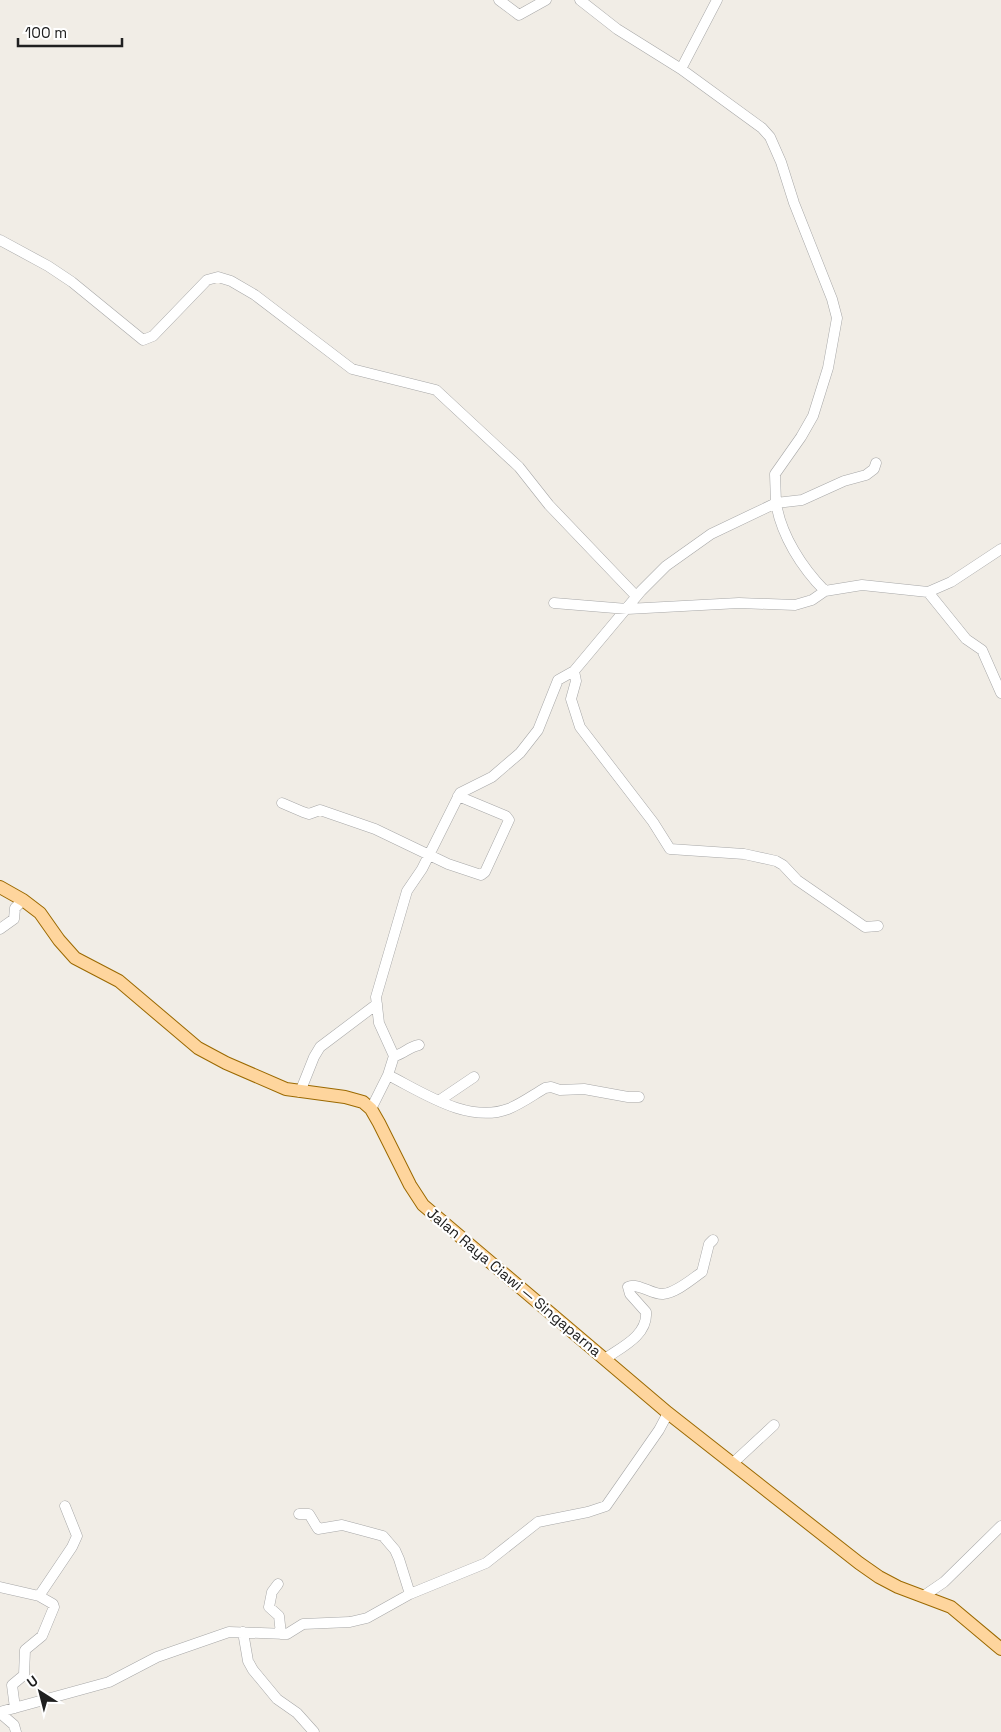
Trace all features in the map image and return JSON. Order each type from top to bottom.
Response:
[{"type":"main road","points":[[0,886],[40,913],[70,954],[119,982],[198,1048],[226,1063],[286,1089],[355,1100],[371,1109]]},
{"type":"main road","name":"Jalan Raya Ciawi — Singaparna","points":[[371,1109],[410,1185],[423,1205],[470,1247],[606,1358],[668,1413],[879,1577],[951,1607],[1001,1649]]},
{"type":"street","points":[[499,0],[517,16],[546,0]]},
{"type":"street","points":[[580,0],[617,29],[681,69],[755,122],[770,137],[824,275],[837,318],[828,368],[813,416],[775,474],[778,518],[792,546],[814,580],[825,591]]},
{"type":"street","points":[[681,69],[717,0]]},
{"type":"street","points":[[0,240],[48,266],[72,282],[143,340],[153,336],[203,284],[212,277],[218,277],[231,281],[255,295],[352,369],[436,390],[519,467],[549,505],[636,596]]},
{"type":"street","points":[[371,1109],[388,1075],[394,1056],[379,1022],[376,997],[407,891],[460,793],[492,776],[520,752],[538,730],[558,680],[574,671],[636,596],[666,566],[688,548],[711,534],[776,503],[802,500],[844,481],[866,475],[874,469],[876,463]]},
{"type":"street","points":[[554,603],[626,609],[739,603],[795,605],[812,600],[825,591],[862,586],[928,592],[951,582],[1001,549]]},
{"type":"street","points":[[928,592],[966,640],[982,650],[1001,693]]},
{"type":"street","points":[[574,671],[576,681],[570,697],[580,727],[655,824],[670,849],[676,851],[726,852],[776,861],[812,891],[865,927],[878,926]]},
{"type":"street","points":[[282,803],[309,814],[320,810],[358,823],[477,875],[485,872],[508,823],[508,819],[458,796]]},
{"type":"street","points":[[0,929],[14,919],[15,908],[23,900]]},
{"type":"street","points":[[300,1092],[320,1047],[378,1004]]},
{"type":"street","points":[[394,1056],[401,1055],[409,1047],[419,1045]]},
{"type":"street","points":[[388,1075],[457,1108],[478,1112],[499,1112],[551,1087],[560,1090],[584,1089],[628,1097],[639,1097]]},
{"type":"street","points":[[440,1100],[474,1077]]},
{"type":"street","points":[[606,1358],[640,1334],[646,1321],[646,1312],[630,1294],[628,1287],[632,1286],[657,1294],[672,1292],[702,1272],[709,1244],[714,1240]]},
{"type":"street","points":[[0,1712],[109,1682],[157,1657],[229,1632],[287,1634],[303,1624],[358,1621],[377,1613],[410,1594],[486,1563],[538,1522],[588,1512],[606,1506],[659,1430],[668,1413]]},
{"type":"street","points":[[733,1463],[774,1425]]},
{"type":"street","points":[[39,1596],[76,1540],[77,1532],[65,1506]]},
{"type":"street","points":[[299,1514],[309,1514],[318,1529],[342,1526],[383,1536],[400,1559],[410,1594]]},
{"type":"street","points":[[925,1595],[944,1582],[1001,1526]]},
{"type":"street","points":[[278,1584],[272,1592],[268,1607],[279,1616],[281,1634]]},
{"type":"street","points":[[0,1587],[39,1596],[53,1604],[54,1607],[42,1636],[24,1650],[23,1676],[12,1685],[15,1708]]},
{"type":"street","points":[[244,1632],[248,1661],[253,1670],[277,1699],[297,1713],[314,1732]]},
{"type":"street","points":[[0,1712],[14,1725],[16,1732]]}]
